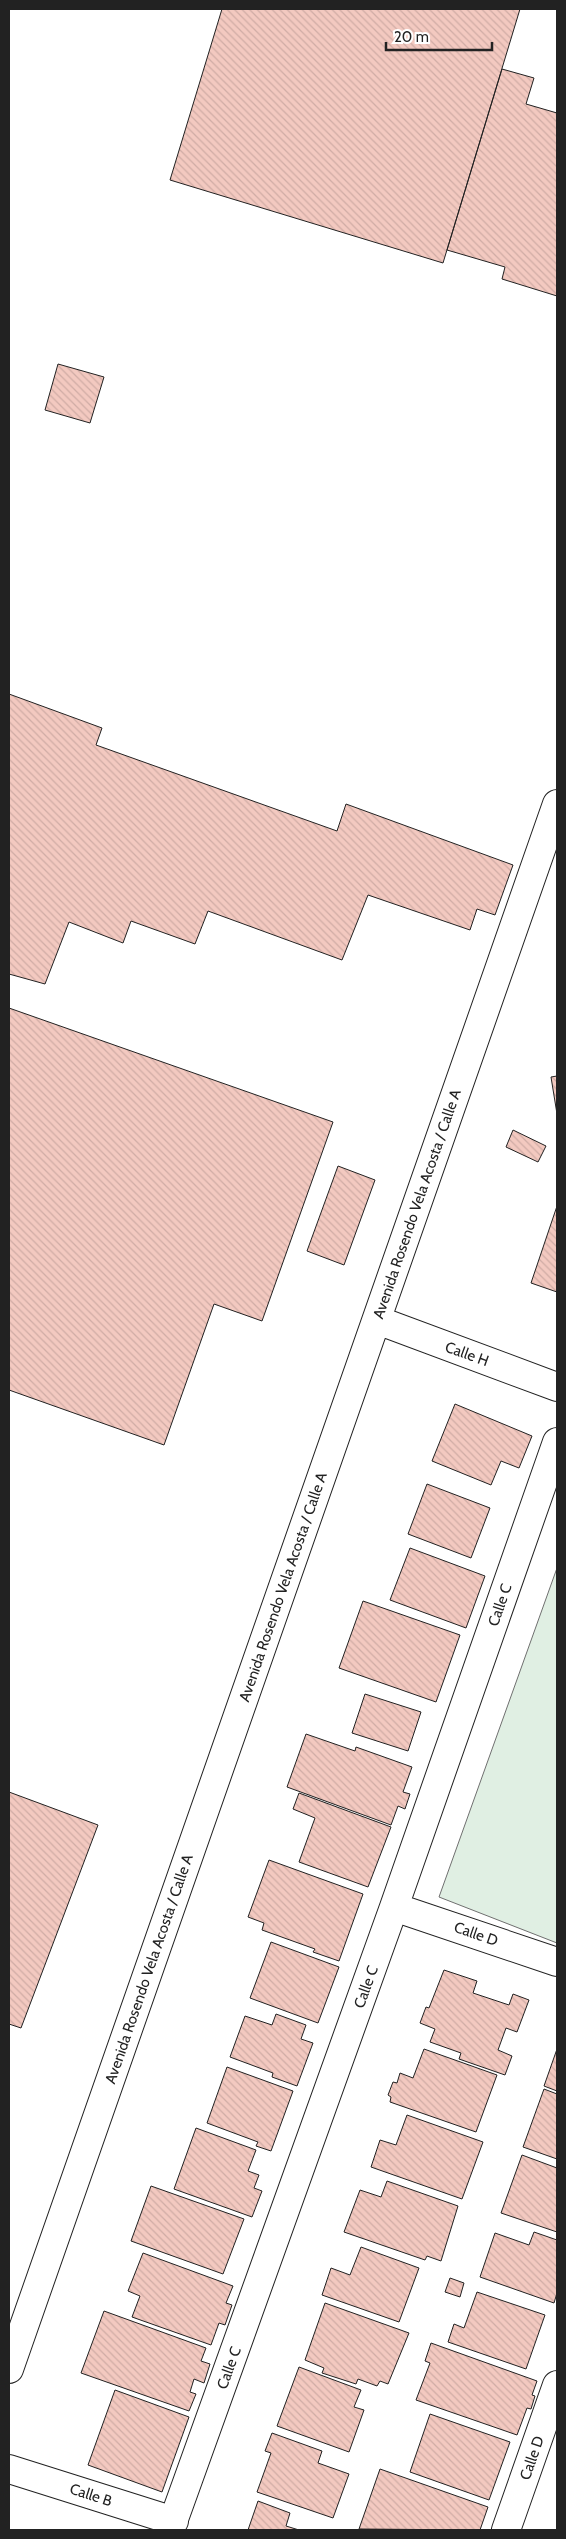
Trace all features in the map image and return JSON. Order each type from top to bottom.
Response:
[{"type":"street","name":"Avenida Rosendo Vela Acosta / Calle A","points":[[9,2369],[557,804]]},
{"type":"street","name":"Calle H","points":[[376,1320],[557,1387]]},
{"type":"street","name":"Calle C","points":[[172,2526],[394,1907],[557,1442]]},
{"type":"street","name":"Calle D","points":[[394,1907],[557,1962]]},
{"type":"street","name":"Calle D","points":[[506,2530],[557,2386]]},
{"type":"street","name":"Calle B","points":[[9,2469],[172,2526]]},
{"type":"green space","points":[[557,1568],[557,1943],[439,1897]]},
{"type":"building","points":[[222,9],[520,9],[443,263],[170,180]]},
{"type":"building","points":[[502,69],[534,78],[526,104],[557,113],[557,296],[502,279],[505,267],[447,250]]},
{"type":"building","points":[[58,364],[104,377],[90,423],[45,410]]},
{"type":"building","points":[[9,694],[102,728],[96,745],[337,831],[346,804],[513,865],[495,915],[477,909],[470,930],[368,895],[342,960],[208,911],[195,944],[131,921],[123,943],[69,922],[45,984],[9,974]]},
{"type":"building","points":[[9,1008],[333,1122],[262,1321],[214,1304],[164,1445],[9,1390]]},
{"type":"building","points":[[557,1076],[557,1114],[551,1077]]},
{"type":"building","points":[[513,1130],[546,1146],[538,1162],[506,1147]]},
{"type":"building","points":[[338,1166],[375,1180],[344,1265],[307,1251]]},
{"type":"building","points":[[557,1206],[557,1292],[531,1283]]},
{"type":"building","points":[[455,1404],[532,1436],[519,1468],[501,1461],[491,1485],[432,1461]]},
{"type":"building","points":[[427,1484],[490,1508],[471,1558],[408,1534]]},
{"type":"building","points":[[410,1548],[485,1576],[466,1628],[390,1600]]},
{"type":"building","points":[[363,1601],[460,1635],[436,1702],[339,1668]]},
{"type":"building","points":[[365,1694],[421,1712],[408,1751],[352,1733]]},
{"type":"building","points":[[306,1734],[355,1751],[356,1747],[412,1767],[403,1792],[410,1794],[405,1809],[398,1806],[391,1825],[287,1787]]},
{"type":"building","points":[[9,1792],[98,1825],[21,2028],[9,2024]]},
{"type":"building","points":[[299,1793],[391,1827],[368,1887],[299,1862],[315,1818],[293,1809]]},
{"type":"building","points":[[269,1860],[363,1894],[339,1961],[313,1952],[315,1949],[262,1930],[264,1923],[248,1917]]},
{"type":"building","points":[[271,1942],[339,1967],[318,2023],[250,1998]]},
{"type":"building","points":[[444,1970],[477,1981],[473,1993],[509,2005],[513,1994],[529,2000],[517,2032],[506,2028],[498,2050],[512,2056],[505,2075],[459,2059],[461,2053],[430,2042],[435,2029],[420,2023],[426,2007],[429,2008]]},
{"type":"building","points":[[276,2014],[306,2025],[301,2039],[313,2043],[297,2086],[272,2077],[273,2073],[230,2057],[245,2016],[272,2025]]},
{"type":"building","points":[[424,2049],[497,2075],[476,2132],[390,2102],[391,2097],[388,2095],[393,2082],[397,2083],[400,2073],[413,2078]]},
{"type":"building","points":[[557,2049],[557,2091],[544,2086]]},
{"type":"building","points":[[227,2067],[293,2091],[271,2151],[256,2146],[258,2142],[207,2123]]},
{"type":"building","points":[[544,2089],[557,2094],[557,2159],[523,2147]]},
{"type":"building","points":[[407,2115],[483,2142],[462,2199],[371,2167],[380,2140],[396,2145]]},
{"type":"building","points":[[196,2128],[256,2150],[248,2171],[259,2175],[254,2188],[262,2191],[252,2217],[174,2189]]},
{"type":"building","points":[[522,2155],[557,2168],[557,2232],[501,2213]]},
{"type":"building","points":[[387,2181],[458,2206],[441,2261],[427,2256],[425,2260],[344,2232],[360,2190],[381,2197]]},
{"type":"building","points":[[151,2186],[244,2219],[223,2274],[131,2241]]},
{"type":"building","points":[[534,2232],[557,2240],[557,2293],[554,2303],[480,2277],[495,2233],[529,2245]]},
{"type":"building","points":[[361,2247],[419,2268],[399,2322],[322,2295],[331,2268],[350,2275]]},
{"type":"building","points":[[143,2253],[233,2286],[226,2303],[232,2305],[225,2325],[219,2323],[211,2345],[132,2317],[140,2296],[128,2291]]},
{"type":"building","points":[[450,2278],[464,2283],[460,2297],[445,2292]]},
{"type":"building","points":[[477,2292],[545,2315],[526,2369],[448,2342],[454,2324],[464,2328]]},
{"type":"building","points":[[325,2303],[409,2333],[388,2384],[380,2381],[377,2386],[358,2379],[356,2384],[322,2373],[324,2368],[305,2360]]},
{"type":"building","points":[[104,2311],[206,2348],[201,2361],[210,2364],[204,2383],[194,2379],[190,2392],[196,2394],[189,2411],[81,2373]]},
{"type":"building","points":[[431,2343],[537,2381],[532,2395],[535,2396],[531,2409],[527,2408],[517,2435],[416,2400],[430,2363],[425,2361]]},
{"type":"building","points":[[299,2367],[361,2390],[354,2407],[364,2410],[349,2452],[277,2426]]},
{"type":"building","points":[[115,2390],[189,2417],[162,2492],[88,2465]]},
{"type":"building","points":[[430,2414],[510,2442],[489,2500],[410,2472]]},
{"type":"building","points":[[272,2433],[322,2451],[318,2463],[349,2474],[333,2518],[257,2492],[271,2453],[265,2451]]},
{"type":"building","points":[[380,2469],[488,2507],[480,2530],[359,2529]]},
{"type":"building","points":[[258,2501],[290,2513],[286,2526],[299,2530],[248,2530]]}]
